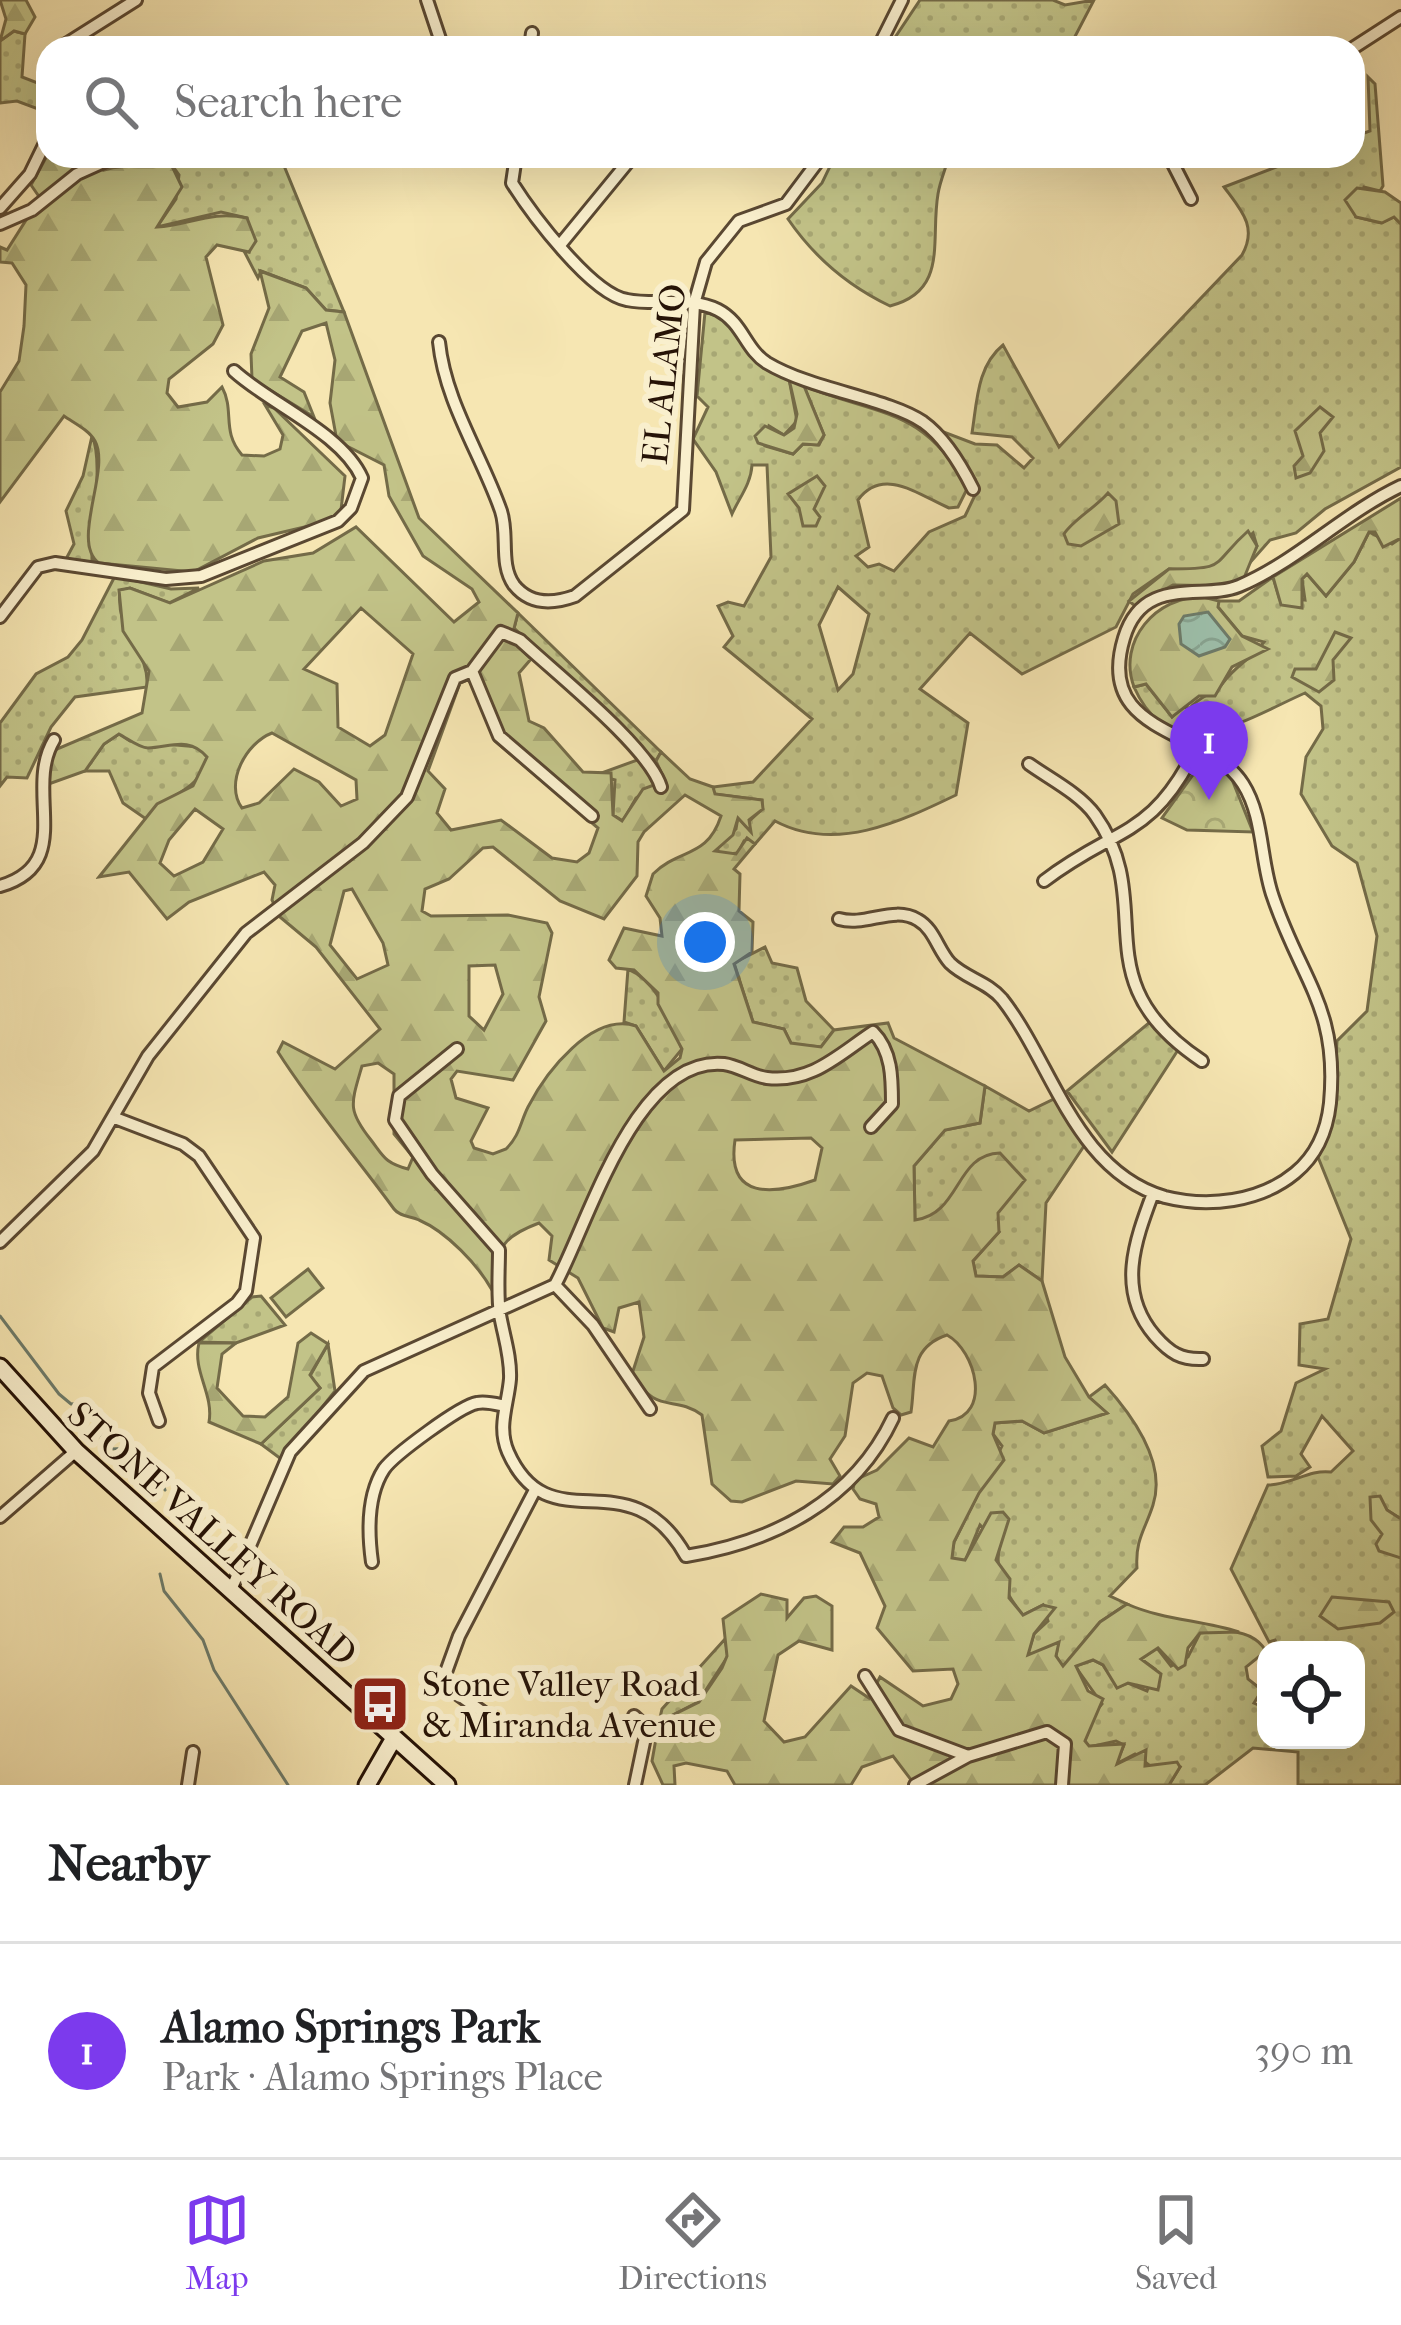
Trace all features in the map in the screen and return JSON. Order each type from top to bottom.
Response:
[{"type":"street","points":[[79,36],[136,0]]},
{"type":"street","points":[[427,0],[439,36]]},
{"type":"street","points":[[884,36],[902,0]]},
{"type":"street","points":[[1365,40],[1401,17]]},
{"type":"street","points":[[0,208],[36,162]]},
{"type":"street","points":[[0,224],[32,210],[90,168]]},
{"type":"street","points":[[514,168],[512,182],[560,244],[621,300],[694,304],[738,322],[756,354],[775,367],[922,422],[973,489]]},
{"type":"street","points":[[560,244],[623,168]]},
{"type":"street","name":"EL ALAMO","points":[[439,342],[445,376],[501,512],[505,563],[521,592],[544,602],[574,596],[683,510],[694,304],[706,262],[739,221],[786,204],[813,168]]},
{"type":"street","points":[[1175,168],[1191,199]]},
{"type":"street","points":[[0,617],[38,567],[56,563],[182,580],[321,531],[351,508],[362,478],[352,460],[293,410],[234,371]]},
{"type":"street","points":[[839,919],[856,922],[898,914],[922,922],[948,961],[1001,999],[1103,1159],[1153,1192],[1189,1202],[1225,1201],[1291,1176],[1325,1131],[1334,1067],[1325,1018],[1269,887],[1252,800],[1228,765],[1154,728],[1126,694],[1120,656],[1133,620],[1182,589],[1236,587],[1401,486]]},
{"type":"street","points":[[0,1242],[93,1151],[148,1056],[246,933],[363,843],[407,797],[455,678],[472,670],[508,630],[653,767],[662,787]]},
{"type":"street","points":[[472,670],[499,736],[592,816]]},
{"type":"street","points":[[0,886],[31,870],[45,846],[40,772],[54,740]]},
{"type":"street","points":[[1044,881],[1162,807],[1197,747]]},
{"type":"street","points":[[1029,764],[1085,804],[1110,842],[1121,873],[1131,979],[1161,1027],[1202,1061]]},
{"type":"street","points":[[231,1590],[290,1452],[341,1393],[374,1365],[555,1285],[610,1162],[645,1103],[696,1069],[722,1064],[765,1078],[804,1077],[873,1032],[885,1044],[892,1104],[871,1127]]},
{"type":"street","points":[[458,1049],[399,1096],[395,1120],[432,1174],[499,1250],[499,1311],[511,1372],[505,1406],[508,1452],[536,1490],[564,1501],[609,1501],[645,1510],[660,1519],[686,1556],[728,1550],[817,1512],[893,1418]]},
{"type":"street","points":[[115,1118],[199,1156],[254,1238],[252,1270],[237,1303],[153,1367],[149,1393],[159,1421]]},
{"type":"street","points":[[1153,1192],[1132,1253],[1133,1295],[1160,1342],[1184,1360],[1203,1359]]},
{"type":"street","points":[[555,1285],[593,1324],[650,1409]]},
{"type":"street","name":"STONE VALLEY ROAD","points":[[0,1367],[76,1451],[446,1785]]},
{"type":"street","points":[[372,1562],[368,1534],[374,1492],[387,1466],[466,1406],[484,1402],[505,1406]]},
{"type":"street","points":[[3,1508],[76,1451]]},
{"type":"street","points":[[487,1715],[442,1683],[459,1636],[536,1490]]},
{"type":"street","points":[[865,1676],[899,1730],[968,1756]]},
{"type":"street","points":[[634,1716],[647,1728],[635,1785]]},
{"type":"street","points":[[915,1785],[968,1756],[1047,1732],[1065,1744],[1062,1785]]},
{"type":"street","points":[[367,1785],[394,1738]]},
{"type":"street","points":[[188,1785],[193,1752]]},
{"type":"green space","points":[[0,0],[26,0],[35,17],[25,34],[14,31],[0,41],[6,19]]},
{"type":"green space","points":[[920,0],[1053,0],[1065,5],[1094,0],[1075,36],[896,36]]},
{"type":"green space","points":[[14,31],[25,34],[22,77],[36,82],[36,108],[17,101],[0,103],[0,41]]},
{"type":"green space","points":[[1368,77],[1375,84],[1383,186],[1380,191],[1364,187],[1356,217],[1381,223],[1394,217],[1401,224],[1401,467],[1325,509],[1296,533],[1270,540],[1247,566],[1257,546],[1253,533],[1221,564],[1206,570],[1169,569],[1133,594],[1116,627],[1022,674],[970,633],[920,689],[968,723],[956,795],[890,824],[844,834],[798,830],[775,821],[755,844],[744,841],[738,853],[719,855],[717,846],[736,829],[738,817],[745,825],[762,809],[762,800],[714,794],[713,787],[753,782],[812,719],[724,647],[733,636],[718,606],[728,602],[744,606],[771,557],[767,465],[752,465],[732,514],[716,472],[693,439],[708,407],[697,396],[705,312],[726,319],[789,379],[797,421],[784,435],[769,426],[765,446],[793,454],[803,444],[819,445],[824,435],[804,386],[898,418],[917,428],[951,461],[968,487],[958,507],[949,508],[890,484],[868,490],[858,500],[869,547],[856,556],[868,567],[879,564],[894,571],[929,532],[965,516],[977,491],[975,479],[936,429],[975,444],[997,445],[1024,468],[1033,458],[1012,437],[972,433],[983,374],[1003,345],[1059,447],[1242,255],[1248,227],[1224,187],[1274,168],[1365,168],[1365,133],[1370,131]],"holes":[[[838,587],[869,614],[853,674],[838,690],[819,625]]]},
{"type":"green space","points":[[40,168],[173,168],[182,187],[157,227],[211,217],[247,218],[256,241],[249,252],[217,245],[206,257],[223,325],[213,344],[169,379],[167,393],[178,407],[207,402],[222,387],[232,438],[242,455],[264,456],[280,449],[283,435],[265,405],[274,408],[345,476],[341,510],[330,521],[258,538],[193,572],[99,563],[88,539],[99,454],[92,437],[64,416],[0,502],[0,392],[19,361],[26,285],[12,263],[0,262],[0,247],[7,250],[40,198],[31,185]]},
{"type":"green space","points":[[174,168],[285,168],[344,312],[326,310],[306,288],[261,271],[258,278],[244,251],[249,252],[247,218],[221,212],[157,227],[176,199],[179,175]]},
{"type":"green space","points":[[829,168],[946,168],[938,194],[933,262],[921,289],[890,306],[821,258],[788,219],[822,183]]},
{"type":"green space","points":[[1357,188],[1385,192],[1401,203],[1401,224],[1394,217],[1382,223],[1356,217],[1345,200]]},
{"type":"green space","points":[[260,271],[306,288],[326,310],[344,312],[419,518],[518,613],[511,640],[531,659],[519,673],[529,721],[544,728],[583,772],[611,773],[613,815],[622,821],[643,789],[665,781],[656,761],[661,752],[690,779],[713,787],[715,794],[762,800],[763,809],[749,820],[751,832],[738,818],[733,835],[715,851],[736,854],[747,838],[755,844],[734,869],[740,874],[739,911],[753,922],[752,952],[734,964],[753,1022],[784,1029],[791,1043],[821,1047],[834,1030],[888,1023],[894,1038],[985,1086],[980,1123],[945,1130],[914,1166],[915,1220],[941,1207],[974,1163],[1000,1153],[1025,1180],[998,1213],[999,1232],[973,1261],[976,1276],[1003,1277],[1019,1265],[1042,1281],[1065,1357],[1089,1397],[1107,1413],[1044,1433],[1022,1421],[995,1423],[993,1434],[1004,1460],[979,1493],[954,1542],[952,1558],[965,1560],[991,1513],[1003,1512],[1009,1519],[996,1560],[1010,1579],[1009,1598],[1023,1615],[1043,1605],[1055,1608],[1034,1634],[1028,1655],[1059,1642],[1056,1656],[1063,1666],[1100,1622],[1127,1604],[1239,1632],[1200,1633],[1188,1648],[1185,1665],[1178,1669],[1158,1648],[1141,1659],[1161,1674],[1158,1690],[1128,1683],[1117,1688],[1103,1665],[1093,1660],[1076,1666],[1088,1691],[1103,1699],[1085,1741],[1089,1746],[1124,1744],[1117,1764],[1146,1750],[1145,1766],[1177,1762],[1180,1767],[1169,1785],[915,1785],[893,1756],[862,1767],[851,1785],[735,1785],[727,1771],[686,1763],[674,1766],[675,1785],[663,1785],[652,1761],[659,1722],[699,1702],[727,1656],[723,1619],[761,1594],[787,1600],[787,1618],[804,1598],[816,1596],[832,1606],[832,1650],[799,1641],[778,1655],[764,1721],[784,1742],[805,1737],[851,1686],[869,1698],[880,1677],[923,1706],[951,1699],[958,1684],[953,1669],[913,1671],[877,1628],[885,1606],[860,1553],[832,1542],[844,1527],[863,1527],[879,1517],[876,1504],[860,1499],[853,1489],[855,1480],[877,1470],[909,1438],[933,1447],[949,1421],[971,1407],[975,1382],[966,1354],[947,1335],[926,1348],[916,1366],[911,1412],[901,1415],[893,1408],[882,1376],[867,1373],[853,1383],[845,1436],[830,1459],[840,1476],[833,1484],[796,1481],[742,1502],[731,1501],[712,1484],[702,1415],[657,1400],[632,1374],[644,1337],[639,1302],[619,1308],[614,1332],[603,1328],[578,1278],[549,1260],[552,1236],[539,1223],[514,1235],[502,1248],[492,1290],[451,1241],[430,1225],[396,1212],[320,1112],[278,1052],[283,1042],[335,1069],[380,1029],[316,947],[280,917],[272,900],[275,885],[264,872],[189,902],[167,919],[129,872],[99,877],[157,804],[193,786],[207,757],[186,745],[144,748],[119,734],[104,744],[85,771],[46,785],[50,756],[57,749],[142,713],[149,671],[123,631],[119,590],[130,588],[170,603],[264,561],[313,553],[356,527],[454,622],[479,602],[472,589],[423,556],[389,496],[384,465],[337,441],[330,403],[335,360],[326,323],[302,331],[280,377],[304,392],[314,417],[252,379],[251,354],[269,308]],"holes":[[[361,608],[413,654],[385,735],[370,746],[338,727],[337,684],[304,669]],[[467,680],[474,684],[495,741],[598,828],[589,853],[577,862],[552,858],[501,820],[451,830],[437,813],[445,789],[428,771],[460,683]],[[272,733],[356,780],[357,799],[341,806],[319,782],[294,769],[259,803],[242,808],[235,787],[237,776],[254,745]],[[685,795],[721,816],[708,840],[653,874],[646,896],[660,918],[662,936],[624,928],[609,960],[616,968],[634,970],[658,993],[658,1004],[682,1049],[680,1058],[664,1071],[636,1026],[603,1028],[558,1062],[506,1149],[493,1154],[474,1148],[471,1141],[488,1108],[456,1098],[451,1079],[457,1071],[513,1080],[546,1021],[539,997],[552,933],[547,923],[508,915],[431,916],[422,911],[425,889],[449,879],[483,848],[493,847],[560,901],[604,919],[637,876],[638,842]],[[195,809],[223,829],[203,862],[174,876],[160,863],[169,840]],[[352,889],[383,943],[388,965],[357,979],[330,945],[344,891]],[[495,965],[503,994],[484,1030],[469,1016],[469,966]],[[378,1063],[394,1074],[394,1134],[413,1157],[408,1169],[386,1159],[363,1130],[353,1106],[362,1066]],[[811,1138],[822,1148],[815,1180],[799,1185],[756,1188],[738,1174],[735,1140]]]},
{"type":"green space","points":[[789,379],[804,386],[824,435],[818,445],[803,444],[793,454],[758,443],[755,436],[765,426],[784,435],[794,428],[797,414]]},
{"type":"green space","points":[[1320,407],[1333,417],[1320,433],[1324,451],[1310,473],[1296,478],[1294,466],[1303,456],[1295,431]]},
{"type":"green space","points":[[92,436],[97,477],[92,559],[99,563],[66,559],[74,544],[66,511],[83,476]]},
{"type":"green space","points":[[817,476],[825,486],[814,509],[820,517],[816,526],[803,526],[799,508],[788,494]]},
{"type":"green space","points":[[1108,493],[1116,501],[1119,524],[1081,546],[1068,544],[1064,534]]},
{"type":"green space","points":[[1401,498],[1401,538],[1383,547],[1375,532],[1369,532],[1354,562],[1326,596],[1307,574],[1302,579],[1302,608],[1281,605],[1273,577]]},
{"type":"green space","points":[[1248,531],[1257,546],[1244,578],[1229,586],[1173,585],[1135,606],[1129,601],[1169,569],[1216,563]]},
{"type":"green space","points":[[1369,532],[1392,544],[1401,538],[1401,1519],[1387,1510],[1378,1525],[1392,1553],[1401,1558],[1401,1785],[1298,1785],[1298,1752],[1264,1749],[1365,1749],[1365,1641],[1268,1641],[1231,1569],[1268,1485],[1331,1472],[1353,1451],[1322,1416],[1301,1454],[1310,1467],[1296,1476],[1268,1477],[1262,1446],[1281,1431],[1296,1383],[1325,1369],[1299,1365],[1300,1324],[1328,1319],[1351,1239],[1318,1157],[1332,1122],[1337,1041],[1367,1011],[1377,936],[1357,863],[1332,846],[1301,794],[1306,757],[1323,729],[1321,706],[1305,693],[1235,725],[1189,733],[1168,727],[1150,712],[1134,687],[1146,684],[1172,717],[1181,707],[1190,708],[1219,687],[1264,642],[1242,636],[1217,606],[1219,601],[1239,601],[1273,577],[1279,597],[1305,600],[1302,579],[1307,574],[1326,596],[1354,562]]},
{"type":"green space","points":[[115,576],[171,589],[199,588],[169,603],[130,588],[120,591],[123,619],[143,662],[147,687],[75,697],[51,727],[27,778],[7,777],[0,786],[0,723],[36,674],[68,657],[82,640]]},
{"type":"green space","points":[[1203,597],[1219,601],[1218,607],[1242,636],[1268,649],[1232,667],[1215,696],[1199,696],[1172,717],[1146,684],[1134,687],[1131,653],[1144,624],[1156,613],[1170,604]]},
{"type":"green space","points":[[518,613],[661,752],[656,761],[514,628]]},
{"type":"green space","points":[[1335,632],[1351,638],[1333,660],[1334,680],[1319,692],[1292,677],[1295,669],[1316,669]]},
{"type":"green space","points":[[119,734],[130,741],[199,747],[207,757],[203,769],[190,786],[146,819],[123,803],[109,771],[85,771],[104,744]]},
{"type":"green space","points":[[1205,758],[1231,777],[1253,832],[1187,830],[1162,818]]},
{"type":"green space","points":[[640,759],[657,784],[636,798],[623,821],[613,815],[615,780],[596,775]]},
{"type":"green space","points":[[765,947],[772,963],[797,968],[806,1001],[834,1030],[821,1047],[791,1044],[784,1029],[753,1022],[734,963]]},
{"type":"green space","points":[[628,969],[656,992],[682,1049],[664,1071],[636,1026],[624,1022]]},
{"type":"green space","points":[[1150,1022],[1178,1050],[1112,1152],[1067,1091]]},
{"type":"green space","points":[[985,1086],[1029,1111],[1054,1099],[1084,1146],[1046,1203],[1042,1281],[1019,1265],[1003,1277],[976,1276],[973,1261],[999,1232],[952,1199],[934,1217],[915,1221],[914,1166],[945,1130],[980,1123]]},
{"type":"green space","points":[[308,1269],[323,1288],[286,1317],[271,1298]]},
{"type":"green space","points":[[261,1296],[285,1325],[236,1343],[199,1342],[252,1297]]},
{"type":"green space","points":[[311,1333],[328,1344],[310,1375],[320,1388],[261,1444],[209,1422],[199,1343],[236,1343],[222,1354],[217,1388],[243,1416],[265,1417],[288,1397],[298,1343]]},
{"type":"green space","points":[[328,1344],[335,1391],[281,1459],[261,1444],[320,1388],[310,1376]]},
{"type":"green space","points":[[1105,1385],[1144,1440],[1156,1489],[1139,1542],[1137,1568],[1110,1596],[1127,1604],[1100,1622],[1063,1667],[1056,1656],[1058,1644],[1027,1656],[1034,1634],[1048,1621],[1043,1605],[1023,1615],[1000,1573],[1000,1545],[980,1525],[965,1561],[951,1559],[954,1542],[1002,1446],[993,1434],[995,1423],[1022,1421],[1044,1433],[1107,1413],[1089,1397]]},
{"type":"green space","points":[[1380,1496],[1387,1510],[1401,1519],[1401,1558],[1379,1551],[1376,1544],[1382,1534],[1371,1520],[1370,1497]]},
{"type":"green space","points":[[1332,1597],[1389,1602],[1394,1612],[1380,1623],[1338,1629],[1320,1616]]},
{"type":"green space","points":[[1237,1632],[1257,1641],[1257,1658],[1246,1667],[1248,1679],[1257,1686],[1257,1748],[1205,1785],[1169,1785],[1180,1767],[1167,1764],[1154,1769],[1135,1754],[1116,1764],[1124,1745],[1116,1741],[1089,1747],[1085,1741],[1091,1717],[1102,1704],[1075,1666],[1093,1660],[1103,1665],[1118,1687],[1128,1683],[1147,1691],[1155,1669],[1141,1659],[1157,1648],[1171,1666],[1188,1657],[1200,1633]]},
{"type":"green space","points":[[725,1639],[728,1656],[698,1702],[659,1722],[662,1709]]},
{"type":"water","points":[[1208,612],[1230,639],[1225,647],[1199,656],[1181,644],[1179,624],[1184,616]]},
{"type":"waterway","points":[[0,1316],[59,1394],[71,1404],[83,1403],[102,1420],[101,1443],[111,1449],[139,1448],[155,1465],[165,1490]]},
{"type":"waterway","points":[[160,1574],[164,1591],[203,1640],[214,1670],[288,1785]]},
{"type":"place","name":"Alamo Springs Park","points":[[1209,800]]},
{"type":"place","name":"Stone Valley Road & Miranda Avenue","points":[[380,1704]]}]
